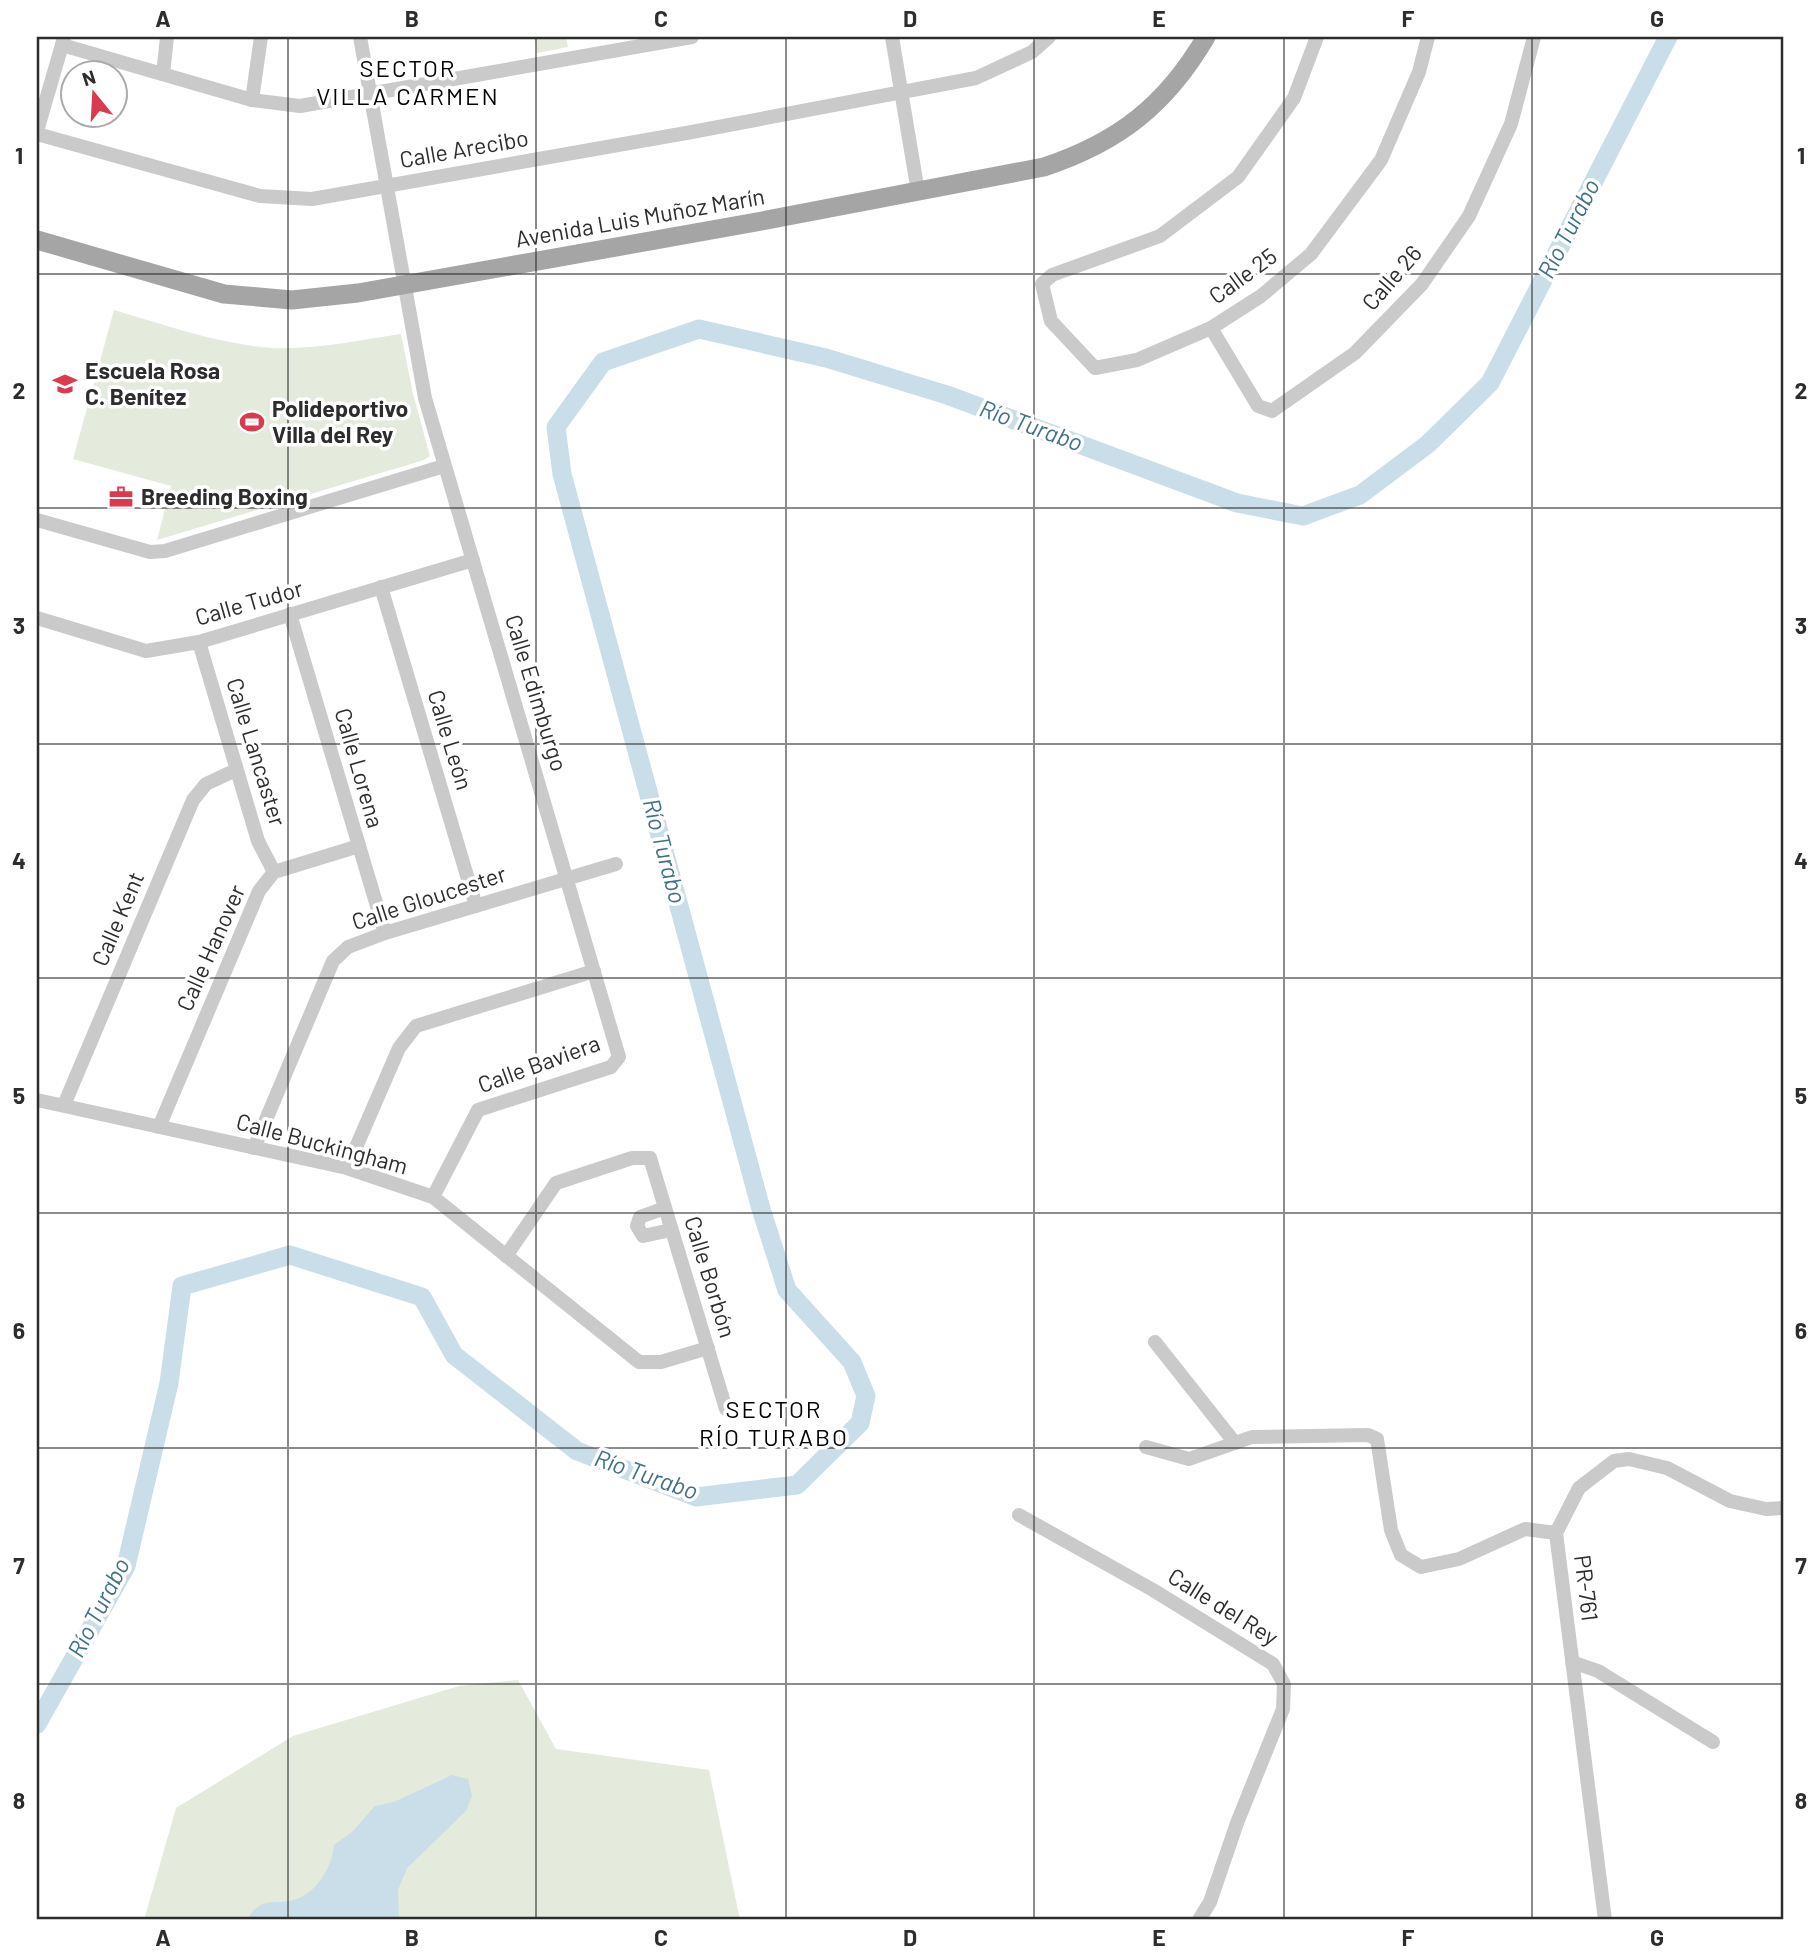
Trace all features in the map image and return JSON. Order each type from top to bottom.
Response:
[{"type":"main road","name":"Avenida Luis Muñoz Marín","points":[[918,187],[1026,160],[1081,142],[1123,117],[1149,95],[1175,67],[1194,37]]},
{"type":"main road","name":"Avenida Luis Muñoz Marín","points":[[37,240],[192,285],[240,296],[292,300],[321,298],[405,280],[918,187],[1044,167],[1102,142],[1157,104],[1184,72],[1206,37]]},
{"type":"main road","name":"Avenida Luis Muñoz Marín","points":[[37,229],[246,287],[314,288],[405,280]]},
{"type":"street","points":[[163,74],[167,37]]},
{"type":"street","points":[[252,100],[261,37]]},
{"type":"street","name":"Calle Edimburgo","points":[[360,37],[425,398],[618,1048]]},
{"type":"street","points":[[37,132],[64,41],[252,100],[300,107],[692,37]]},
{"type":"street","points":[[892,37],[918,187]]},
{"type":"street","name":"Calle Arecibo","points":[[37,132],[260,196],[312,199],[975,78],[1032,52],[1049,37]]},
{"type":"street","name":"Calle 25","points":[[1317,37],[1294,98],[1238,177],[1160,236],[1052,275],[1042,284],[1051,321],[1095,368],[1137,360],[1211,328],[1261,296],[1311,254],[1381,160],[1419,72],[1428,37]]},
{"type":"street","name":"Calle 26","points":[[1211,328],[1258,406],[1272,411],[1355,354],[1422,284],[1469,216],[1511,124],[1534,37]]},
{"type":"street","points":[[37,520],[149,552],[165,551],[444,466]]},
{"type":"street","name":"Calle Tudor","points":[[37,618],[146,651],[200,642],[472,560]]},
{"type":"street","name":"Calle León","points":[[381,587],[476,906]]},
{"type":"street","name":"Calle Lorena","points":[[290,614],[385,933]]},
{"type":"street","name":"Calle Lancaster","points":[[200,642],[258,841],[274,872]]},
{"type":"street","name":"Calle Kent","points":[[64,1105],[193,800],[206,784],[236,770]]},
{"type":"street","name":"Calle Hanover","points":[[159,1127],[259,891],[274,872],[359,846]]},
{"type":"street","name":"Calle Gloucester","points":[[254,1148],[333,961],[348,947],[385,933],[616,864]]},
{"type":"street","points":[[347,1168],[399,1048],[416,1026],[594,971]]},
{"type":"street","name":"Calle Baviera","points":[[433,1198],[478,1110],[611,1067],[619,1057],[618,1048]]},
{"type":"street","name":"Calle Buckingham","points":[[37,1100],[347,1168],[433,1198],[639,1362],[661,1362],[708,1348]]},
{"type":"street","name":"Calle Borbón","points":[[506,1256],[556,1183],[632,1158],[650,1158],[726,1409]]},
{"type":"street","points":[[665,1208],[640,1217],[637,1226],[643,1236],[671,1230]]},
{"type":"street","points":[[1155,1342],[1235,1443]]},
{"type":"street","points":[[1146,1447],[1188,1459],[1252,1437],[1368,1435],[1377,1439],[1391,1530],[1401,1555],[1421,1567],[1458,1559],[1525,1529],[1556,1533]]},
{"type":"street","name":"PR-761","points":[[1605,1920],[1556,1533],[1579,1488],[1614,1461],[1629,1459],[1667,1468],[1730,1501],[1766,1509],[1783,1508]]},
{"type":"street","name":"Calle del Rey","points":[[1019,1515],[1153,1590],[1273,1664],[1284,1684],[1283,1709],[1237,1823],[1210,1902],[1199,1920]]},
{"type":"street","points":[[1572,1662],[1598,1671],[1713,1742]]},
{"type":"shaded area","points":[[534,37],[566,37],[568,47],[537,53]]},
{"type":"shaded area","name":"Polideportivo Villa del Rey","points":[[114,310],[212,338],[272,348],[321,346],[401,334],[413,394],[430,456],[157,540],[171,486],[73,459]]},
{"type":"shaded area","points":[[518,1680],[556,1749],[709,1770],[740,1920],[144,1920],[176,1808],[293,1736],[459,1686]]},
{"type":"water","points":[[452,1775],[468,1779],[472,1796],[466,1811],[407,1868],[398,1890],[399,1920],[247,1920],[253,1911],[265,1903],[291,1901],[313,1889],[327,1869],[334,1845],[352,1832],[375,1806],[394,1802]]},
{"type":"waterway","name":"Río Turabo","points":[[37,1724],[126,1566],[169,1383],[182,1286],[290,1255],[422,1297],[454,1355],[577,1451],[696,1497],[797,1485],[860,1423],[866,1396],[852,1362],[787,1290],[761,1209],[562,474],[556,427],[603,362],[699,329],[826,358],[947,395],[1237,503],[1303,516],[1360,495],[1428,444],[1490,383],[1668,37]]},
{"type":"place","name":"Escuela Rosa C. Benítez","points":[[65,384]]},
{"type":"place","name":"Polideportivo Villa del Rey","points":[[252,422]]},
{"type":"place","name":"Breeding Boxing","points":[[121,497]]},
{"type":"district","name":"SECTOR VILLA CARMEN","points":[[408,83]]},
{"type":"district","name":"SECTOR RÍO TURABO","points":[[774,1424]]}]
